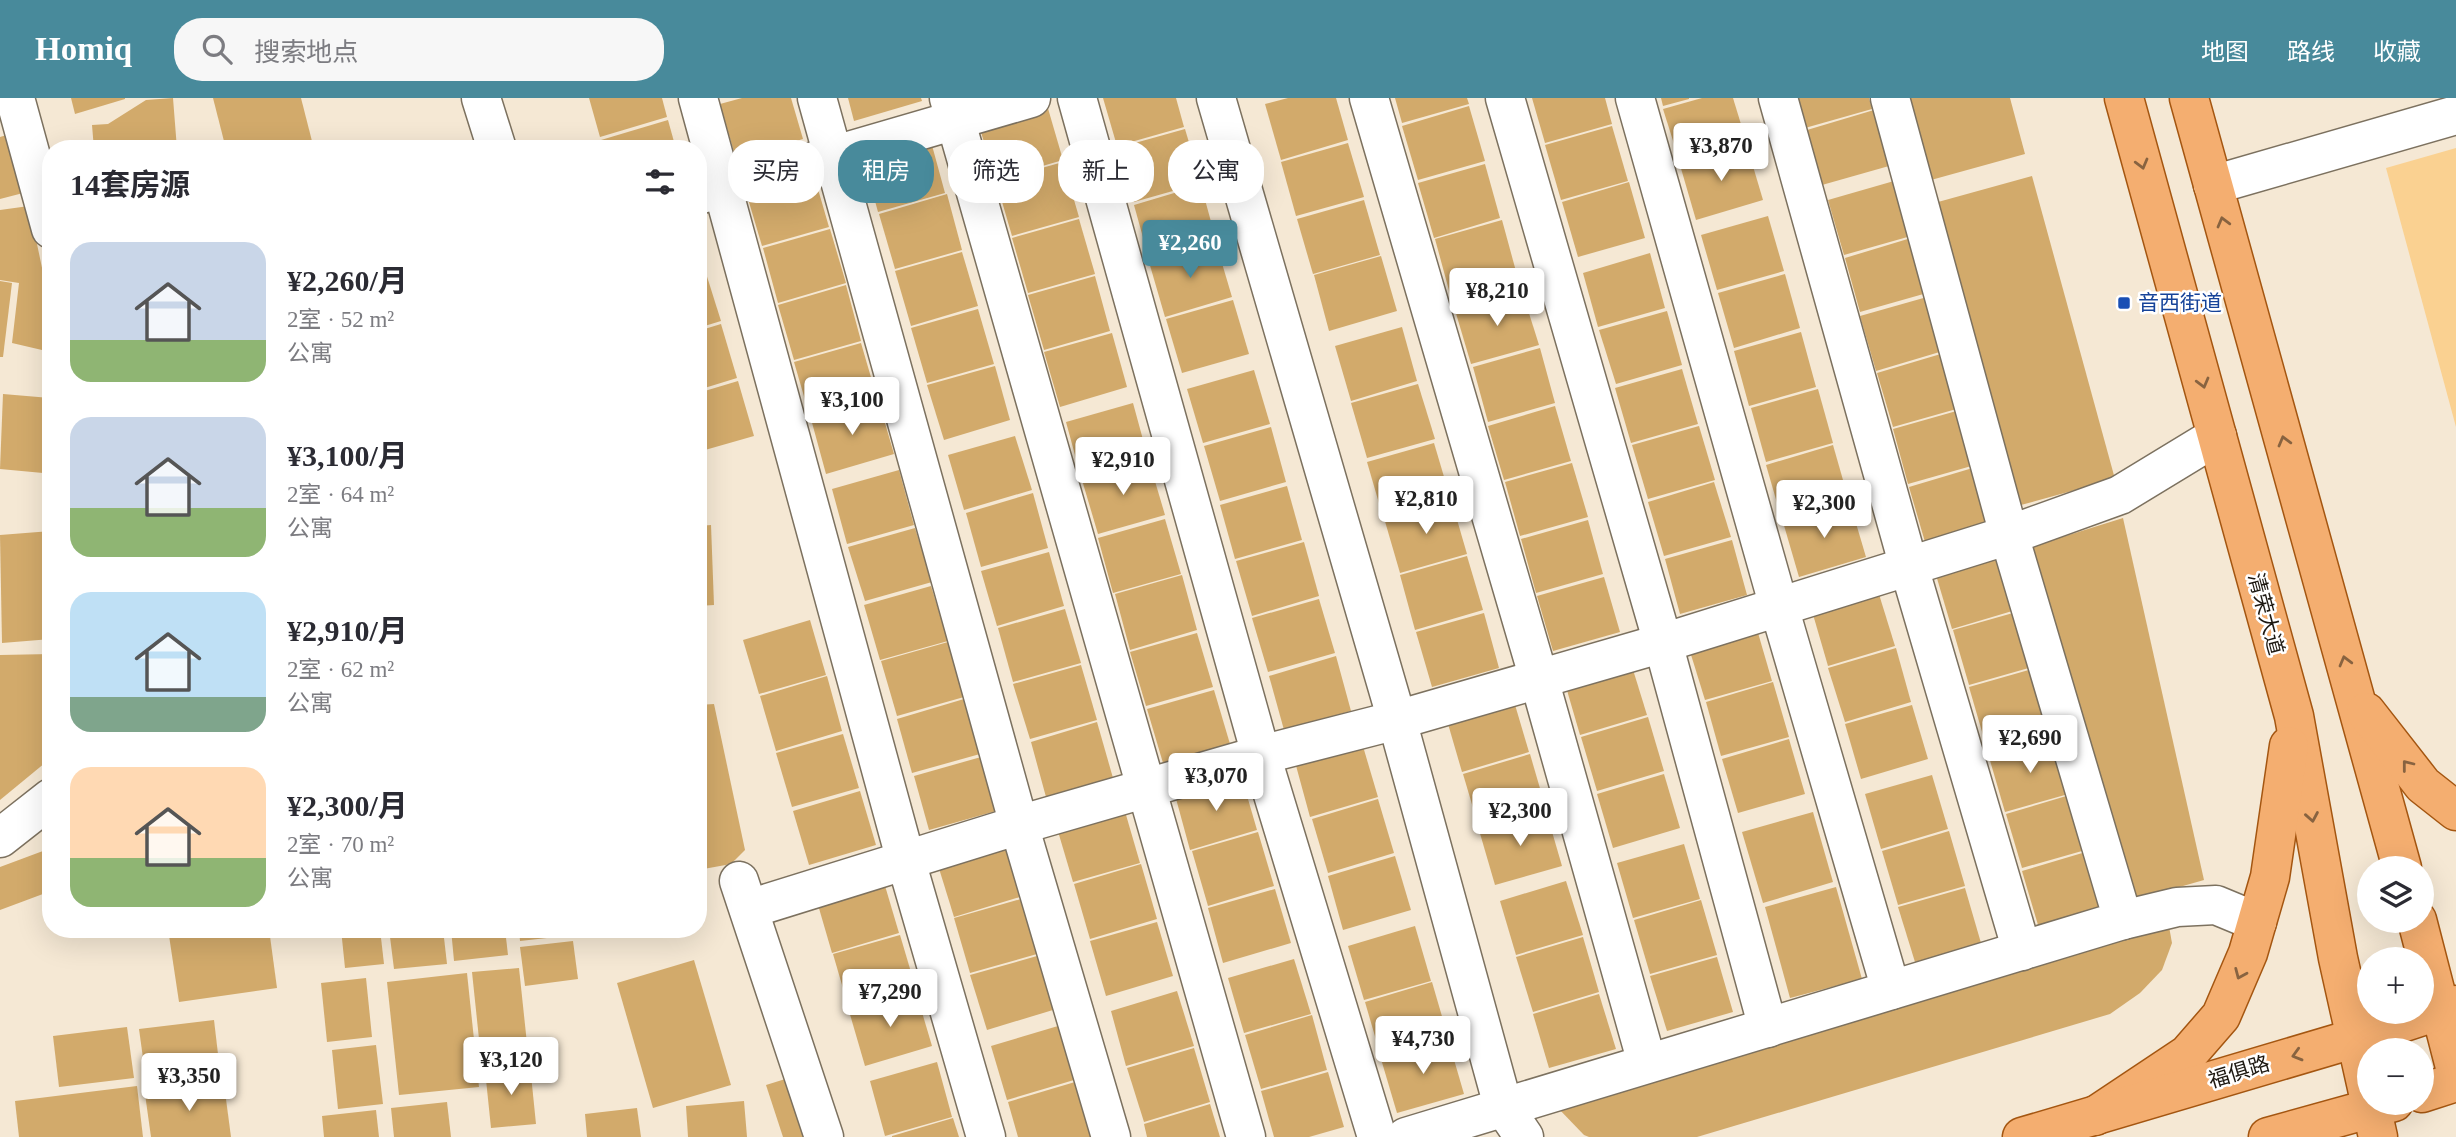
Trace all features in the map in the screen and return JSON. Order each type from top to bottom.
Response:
[{"type":"main road","name":"清荣大道","points":[[2124,98],[2294,716],[2338,958],[2356,1038],[2381,1117]]},
{"type":"main road","points":[[2189,98],[2399,856]]},
{"type":"main road","points":[[2355,698],[2423,785],[2456,811]]},
{"type":"main road","points":[[2095,1116],[2188,1054],[2221,1016],[2244,963],[2270,877],[2294,716]]},
{"type":"main road","points":[[2422,933],[2448,1008],[2456,1071]]},
{"type":"main road","name":"福俱路","points":[[2022,1137],[2448,1008]]},
{"type":"main road","points":[[2434,1089],[2456,1082]]},
{"type":"main road","points":[[2268,1137],[2381,1117]]},
{"type":"street","points":[[16,98],[42,195]]},
{"type":"street","points":[[481,98],[494,140]]},
{"type":"street","points":[[698,98],[704,140]]},
{"type":"street","points":[[817,98],[1018,825],[1111,1137]]},
{"type":"street","points":[[711,191],[834,156],[952,109],[1031,98]]},
{"type":"street","points":[[1077,98],[1261,755],[1377,1137]]},
{"type":"street","points":[[1216,98],[1513,1121]]},
{"type":"street","points":[[1369,98],[1539,679],[1647,1063]]},
{"type":"street","points":[[1505,98],[1663,643],[1768,1028]]},
{"type":"street","points":[[1635,98],[1891,990]]},
{"type":"street","points":[[1778,98],[1909,567],[2022,951]]},
{"type":"street","points":[[1890,98],[2009,535],[2123,920]]},
{"type":"street","points":[[952,109],[1246,1137]]},
{"type":"street","points":[[2213,185],[2456,115]]},
{"type":"street","points":[[707,162],[711,191],[986,1137]]},
{"type":"street","points":[[824,1137],[744,895],[906,861],[1148,787],[1397,720],[1663,643],[1909,567],[2120,495],[2217,436]]},
{"type":"street","points":[[0,838],[42,805]]},
{"type":"street","points":[[1406,1137],[1513,1121],[1647,1063],[2123,920],[2177,907],[2216,905],[2257,922]]},
{"type":"shaded area","points":[[2456,148],[2456,427],[2386,168]]},
{"type":"building","points":[[71,98],[125,98],[125,99],[75,114]]},
{"type":"building","points":[[173,98],[176,140],[93,140],[92,125],[108,124],[146,100]]},
{"type":"building","points":[[213,98],[301,98],[312,140],[224,140]]},
{"type":"building","points":[[589,98],[662,98],[667,117],[600,137]]},
{"type":"building","points":[[742,98],[791,98],[803,139],[730,140],[720,104]]},
{"type":"building","points":[[848,98],[921,98],[922,101],[854,121]]},
{"type":"building","points":[[1103,98],[1176,98],[1184,127],[1138,140],[1115,140]]},
{"type":"building","points":[[1288,98],[1336,98],[1348,140],[1281,160],[1265,104]]},
{"type":"building","points":[[1395,98],[1467,98],[1469,104],[1402,123]]},
{"type":"building","points":[[1532,98],[1605,98],[1612,124],[1545,143]]},
{"type":"building","points":[[1661,98],[1689,98],[1689,99],[1663,106]]},
{"type":"building","points":[[1702,98],[1733,98],[1747,144],[1680,163],[1663,109]]},
{"type":"building","points":[[1797,98],[1869,98],[1872,109],[1805,128]]},
{"type":"building","points":[[1909,98],[2010,98],[2025,154],[1931,180]]},
{"type":"building","points":[[1047,105],[1058,143],[1058,161],[1044,166],[1044,140],[983,140],[979,125]]},
{"type":"building","points":[[1469,106],[1485,161],[1418,180],[1402,126]]},
{"type":"building","points":[[1874,110],[1889,166],[1822,185],[1807,130]]},
{"type":"building","points":[[668,120],[674,140],[601,140]]},
{"type":"building","points":[[1612,126],[1628,181],[1561,200],[1545,145]]},
{"type":"building","points":[[1185,129],[1188,140],[1168,140],[1168,192],[1154,196],[1154,140],[1146,140]]},
{"type":"building","points":[[10,134],[27,192],[0,199],[0,137]]},
{"type":"building","points":[[1348,143],[1364,197],[1296,216],[1281,162]]},
{"type":"building","points":[[1747,146],[1763,200],[1696,220],[1680,165]]},
{"type":"building","points":[[934,153],[945,193],[934,196]]},
{"type":"building","points":[[1058,163],[1058,203],[1075,203],[1079,217],[1012,236],[1002,203],[1044,203],[1044,167]]},
{"type":"building","points":[[1485,164],[1500,218],[1434,238],[1418,183]]},
{"type":"building","points":[[2032,176],[2115,479],[2021,505],[1938,202]]},
{"type":"building","points":[[1894,181],[1911,236],[1844,255],[1828,200]]},
{"type":"building","points":[[1629,182],[1645,238],[1578,257],[1562,202]]},
{"type":"building","points":[[947,194],[962,250],[895,269],[879,214],[916,203],[934,203],[934,198]]},
{"type":"building","points":[[1168,195],[1168,203],[1206,203],[1216,240],[1149,259],[1134,205],[1154,203],[1154,199]]},
{"type":"building","points":[[1364,200],[1380,255],[1313,274],[1297,219]]},
{"type":"building","points":[[749,203],[822,203],[829,227],[762,246]]},
{"type":"building","points":[[876,203],[910,203],[878,212]]},
{"type":"building","points":[[29,206],[42,268],[42,350],[12,343],[19,283],[0,280],[0,210]]},
{"type":"building","points":[[1768,216],[1784,271],[1717,290],[1701,235]]},
{"type":"building","points":[[1079,219],[1095,274],[1028,293],[1012,238]]},
{"type":"building","points":[[1502,220],[1517,275],[1450,294],[1435,239]]},
{"type":"building","points":[[830,229],[846,283],[778,303],[763,248]]},
{"type":"building","points":[[1911,238],[1927,293],[1860,312],[1845,258]]},
{"type":"building","points":[[1216,243],[1232,297],[1165,317],[1149,262]]},
{"type":"building","points":[[962,252],[978,306],[911,326],[895,271]]},
{"type":"building","points":[[1650,253],[1665,308],[1598,327],[1583,273]]},
{"type":"building","points":[[1381,256],[1397,311],[1329,331],[1314,275]]},
{"type":"building","points":[[1785,274],[1800,328],[1734,348],[1718,293]]},
{"type":"building","points":[[1095,276],[1110,331],[1044,350],[1028,295]]},
{"type":"building","points":[[707,277],[721,321],[707,325]]},
{"type":"building","points":[[0,281],[12,283],[3,357],[0,357]]},
{"type":"building","points":[[846,285],[861,341],[794,360],[778,305]]},
{"type":"building","points":[[1522,291],[1539,345],[1471,364],[1455,310]]},
{"type":"building","points":[[1927,297],[1943,351],[1876,371],[1860,316]]},
{"type":"building","points":[[1233,300],[1249,354],[1182,373],[1166,319]]},
{"type":"building","points":[[978,309],[994,364],[927,383],[911,328]]},
{"type":"building","points":[[1667,311],[1682,365],[1616,384],[1599,330]]},
{"type":"building","points":[[721,324],[737,378],[707,387],[707,328]]},
{"type":"building","points":[[1402,327],[1417,381],[1351,401],[1335,346]]},
{"type":"building","points":[[1801,332],[1816,387],[1749,406],[1734,351]]},
{"type":"building","points":[[1112,333],[1127,387],[1060,407],[1044,352]]},
{"type":"building","points":[[861,343],[877,398],[810,417],[794,362]]},
{"type":"building","points":[[1540,348],[1555,403],[1488,422],[1473,367]]},
{"type":"building","points":[[1944,353],[1960,408],[1893,427],[1877,373]]},
{"type":"building","points":[[995,366],[1010,420],[944,440],[927,385]]},
{"type":"building","points":[[1682,369],[1698,424],[1631,443],[1615,388]]},
{"type":"building","points":[[1254,370],[1270,424],[1203,443],[1187,389]]},
{"type":"building","points":[[738,381],[754,436],[707,449],[707,390]]},
{"type":"building","points":[[1418,384],[1435,439],[1367,458],[1351,403]]},
{"type":"building","points":[[1818,389],[1833,443],[1766,462],[1751,408]]},
{"type":"building","points":[[3,394],[42,397],[42,473],[0,469]]},
{"type":"building","points":[[878,399],[894,454],[826,474],[811,419]]},
{"type":"building","points":[[1133,403],[1148,458],[1081,477],[1066,422]]},
{"type":"building","points":[[1555,406],[1571,461],[1504,480],[1488,426]]},
{"type":"building","points":[[1960,410],[1975,465],[1908,484],[1893,429]]},
{"type":"building","points":[[1699,426],[1715,480],[1648,499],[1632,445]]},
{"type":"building","points":[[1271,427],[1286,482],[1220,501],[1204,446]]},
{"type":"building","points":[[1015,436],[1032,490],[964,510],[948,455]]},
{"type":"building","points":[[1434,443],[1450,497],[1383,517],[1367,462]]},
{"type":"building","points":[[1833,445],[1849,501],[1782,520],[1766,465]]},
{"type":"building","points":[[1149,461],[1165,515],[1098,534],[1082,480]]},
{"type":"building","points":[[1572,463],[1588,517],[1520,536],[1505,482]]},
{"type":"building","points":[[1976,467],[1992,522],[1925,542],[1909,487]]},
{"type":"building","points":[[899,470],[914,525],[847,544],[832,489]]},
{"type":"building","points":[[1714,482],[1731,537],[1664,556],[1648,502]]},
{"type":"building","points":[[1287,486],[1302,540],[1235,559],[1220,505]]},
{"type":"building","points":[[1033,493],[1048,548],[981,567],[966,513]]},
{"type":"building","points":[[1451,499],[1467,554],[1400,573],[1384,518]]},
{"type":"building","points":[[1850,503],[1866,557],[1799,577],[1783,522]]},
{"type":"building","points":[[2123,518],[2204,880],[2134,900],[2027,548]]},
{"type":"building","points":[[1165,519],[1181,574],[1113,593],[1098,538]]},
{"type":"building","points":[[1588,520],[1603,574],[1536,593],[1521,539]]},
{"type":"building","points":[[707,525],[711,525],[714,605],[707,605]]},
{"type":"building","points":[[915,528],[932,582],[865,601],[848,547]]},
{"type":"building","points":[[42,532],[42,640],[2,643],[0,535]]},
{"type":"building","points":[[1732,540],[1747,595],[1680,614],[1665,559]]},
{"type":"building","points":[[1304,542],[1319,596],[1252,616],[1236,561]]},
{"type":"building","points":[[1049,552],[1064,606],[997,626],[981,571]]},
{"type":"building","points":[[2003,555],[2019,609],[1952,629],[1936,575]]},
{"type":"building","points":[[1467,556],[1483,610],[1415,630],[1400,575]]},
{"type":"building","points":[[1182,575],[1197,630],[1130,650],[1115,594]]},
{"type":"building","points":[[1604,577],[1620,632],[1553,651],[1537,596]]},
{"type":"building","points":[[931,586],[948,641],[880,660],[864,605]]},
{"type":"building","points":[[1878,591],[1895,646],[1828,666],[1812,611]]},
{"type":"building","points":[[1319,599],[1335,653],[1268,672],[1252,618]]},
{"type":"building","points":[[1065,609],[1081,663],[1013,682],[998,628]]},
{"type":"building","points":[[2020,611],[2036,666],[1969,685],[1953,630]]},
{"type":"building","points":[[1484,613],[1499,668],[1432,687],[1416,632]]},
{"type":"building","points":[[810,620],[826,675],[759,694],[743,640]]},
{"type":"building","points":[[1756,626],[1772,681],[1705,700],[1688,645]]},
{"type":"building","points":[[1197,633],[1213,687],[1146,706],[1130,652]]},
{"type":"building","points":[[948,642],[964,697],[897,716],[881,661]]},
{"type":"building","points":[[1896,648],[1911,702],[1845,722],[1828,668]]},
{"type":"building","points":[[42,654],[42,765],[0,800],[0,655]]},
{"type":"building","points":[[1336,656],[1351,711],[1284,730],[1269,676]]},
{"type":"building","points":[[1630,660],[1647,715],[1580,735],[1564,680]]},
{"type":"building","points":[[1081,665],[1097,720],[1030,739],[1013,684]]},
{"type":"building","points":[[2036,668],[2052,722],[1985,742],[1969,687]]},
{"type":"building","points":[[827,676],[842,731],[776,751],[760,696]]},
{"type":"building","points":[[1773,682],[1789,737],[1721,756],[1706,702]]},
{"type":"building","points":[[1214,690],[1230,744],[1163,763],[1147,709]]},
{"type":"building","points":[[1513,698],[1529,752],[1462,772],[1446,717]]},
{"type":"building","points":[[964,699],[980,754],[912,773],[897,719]]},
{"type":"building","points":[[707,704],[714,704],[745,850],[731,864],[707,868]]},
{"type":"building","points":[[1912,705],[1928,759],[1861,779],[1845,724]]},
{"type":"building","points":[[1648,717],[1664,771],[1597,791],[1581,737]]},
{"type":"building","points":[[1097,722],[1113,778],[1046,797],[1031,742]]},
{"type":"building","points":[[843,734],[859,788],[792,807],[776,753]]},
{"type":"building","points":[[2056,738],[2072,793],[2005,812],[1989,757]]},
{"type":"building","points":[[1789,739],[1805,794],[1738,813],[1722,759]]},
{"type":"building","points":[[1362,743],[1378,797],[1310,817],[1295,762]]},
{"type":"building","points":[[1530,754],[1546,809],[1479,828],[1463,774]]},
{"type":"building","points":[[981,757],[996,811],[929,830],[914,776]]},
{"type":"building","points":[[1664,774],[1680,828],[1613,848],[1597,794]]},
{"type":"building","points":[[1241,775],[1257,830],[1190,850],[1175,795]]},
{"type":"building","points":[[1932,775],[1948,829],[1881,849],[1865,794]]},
{"type":"building","points":[[860,791],[876,845],[809,865],[793,811]]},
{"type":"building","points":[[2073,794],[2089,849],[2022,868],[2006,814]]},
{"type":"building","points":[[1378,799],[1394,853],[1328,873],[1312,819]]},
{"type":"building","points":[[1124,808],[1140,863],[1073,882],[1057,828]]},
{"type":"building","points":[[1546,811],[1562,866],[1495,885],[1479,830]]},
{"type":"building","points":[[1813,812],[1833,882],[1763,903],[1742,832]]},
{"type":"building","points":[[1949,831],[1965,886],[1898,905],[1882,851]]},
{"type":"building","points":[[1258,832],[1274,886],[1208,906],[1192,851]]},
{"type":"building","points":[[1004,843],[1020,897],[954,917],[937,862]]},
{"type":"building","points":[[1684,844],[1700,899],[1633,918],[1617,863]]},
{"type":"building","points":[[42,851],[42,894],[0,910],[0,867]]},
{"type":"building","points":[[2089,851],[2105,906],[2038,925],[2022,871]]},
{"type":"building","points":[[1395,856],[1411,910],[1343,930],[1328,876]]},
{"type":"building","points":[[1141,864],[1157,919],[1090,939],[1074,884]]},
{"type":"building","points":[[883,879],[899,933],[832,953],[816,898]]},
{"type":"building","points":[[1566,881],[1583,935],[1516,955],[1500,901]]},
{"type":"building","points":[[1836,887],[1862,979],[1790,998],[1765,907]]},
{"type":"building","points":[[1965,888],[1981,943],[1915,962],[1898,907]]},
{"type":"building","points":[[1275,889],[1291,943],[1223,963],[1208,908]]},
{"type":"building","points":[[1021,899],[1037,954],[970,973],[954,918]]},
{"type":"building","points":[[1701,900],[1717,955],[1650,974],[1634,920]]},
{"type":"building","points":[[2168,921],[2172,943],[2162,970],[2140,993],[2110,1014],[1697,1137],[1589,1137],[1557,1107]]},
{"type":"building","points":[[1157,922],[1173,976],[1106,996],[1090,941]]},
{"type":"building","points":[[1415,926],[1431,981],[1364,1000],[1348,946]]},
{"type":"building","points":[[900,935],[916,989],[849,1009],[833,954]]},
{"type":"building","points":[[1583,937],[1599,992],[1533,1012],[1516,957]]},
{"type":"building","points":[[169,938],[270,938],[277,988],[179,1002]]},
{"type":"building","points":[[342,938],[381,938],[384,964],[345,968]]},
{"type":"building","points":[[390,938],[444,938],[447,964],[394,969]]},
{"type":"building","points":[[452,938],[506,938],[508,955],[454,961]]},
{"type":"building","points":[[520,938],[547,938],[520,941]]},
{"type":"building","points":[[573,941],[578,979],[525,986],[520,947]]},
{"type":"building","points":[[1037,956],[1053,1010],[987,1030],[970,975]]},
{"type":"building","points":[[1717,957],[1733,1012],[1667,1031],[1650,976]]},
{"type":"building","points":[[1294,959],[1311,1014],[1244,1033],[1228,978]]},
{"type":"building","points":[[694,960],[731,1085],[653,1108],[617,983]]},
{"type":"building","points":[[519,968],[528,1053],[481,1058],[472,972]]},
{"type":"building","points":[[467,973],[479,1087],[399,1095],[387,982]]},
{"type":"building","points":[[366,978],[372,1037],[327,1042],[321,983]]},
{"type":"building","points":[[1432,982],[1448,1037],[1381,1057],[1365,1002]]},
{"type":"building","points":[[1177,991],[1194,1046],[1126,1066],[1111,1011]]},
{"type":"building","points":[[916,992],[932,1046],[865,1066],[849,1011]]},
{"type":"building","points":[[1599,994],[1616,1049],[1549,1068],[1533,1014]]},
{"type":"building","points":[[1312,1015],[1327,1070],[1261,1089],[1245,1035]]},
{"type":"building","points":[[214,1020],[220,1071],[146,1080],[139,1029]]},
{"type":"building","points":[[1058,1026],[1074,1080],[1007,1100],[991,1046]]},
{"type":"building","points":[[127,1027],[134,1078],[59,1087],[53,1036]]},
{"type":"building","points":[[1448,1039],[1464,1094],[1397,1113],[1381,1059]]},
{"type":"building","points":[[376,1045],[383,1104],[338,1109],[332,1050]]},
{"type":"building","points":[[1194,1048],[1210,1102],[1144,1122],[1127,1068]]},
{"type":"building","points":[[937,1062],[952,1117],[885,1136],[870,1081]]},
{"type":"building","points":[[530,1065],[536,1124],[491,1128],[485,1070]]},
{"type":"building","points":[[1328,1072],[1344,1127],[1309,1137],[1274,1137],[1261,1091]]},
{"type":"building","points":[[795,1076],[815,1137],[783,1137],[766,1085]]},
{"type":"building","points":[[1075,1082],[1091,1137],[1018,1137],[1008,1102]]},
{"type":"building","points":[[224,1084],[231,1137],[151,1137],[145,1094]]},
{"type":"building","points":[[137,1086],[143,1137],[19,1137],[15,1101]]},
{"type":"building","points":[[744,1101],[747,1137],[688,1137],[686,1106]]},
{"type":"building","points":[[447,1102],[451,1137],[394,1137],[391,1108]]},
{"type":"building","points":[[1210,1104],[1220,1137],[1147,1137],[1144,1124]]},
{"type":"building","points":[[637,1108],[641,1137],[587,1137],[585,1114]]},
{"type":"building","points":[[376,1110],[379,1137],[324,1137],[322,1116]]},
{"type":"building","points":[[953,1118],[959,1137],[892,1137],[892,1136]]},
{"type":"place","name":"音西街道","points":[[2124,303]]}]
